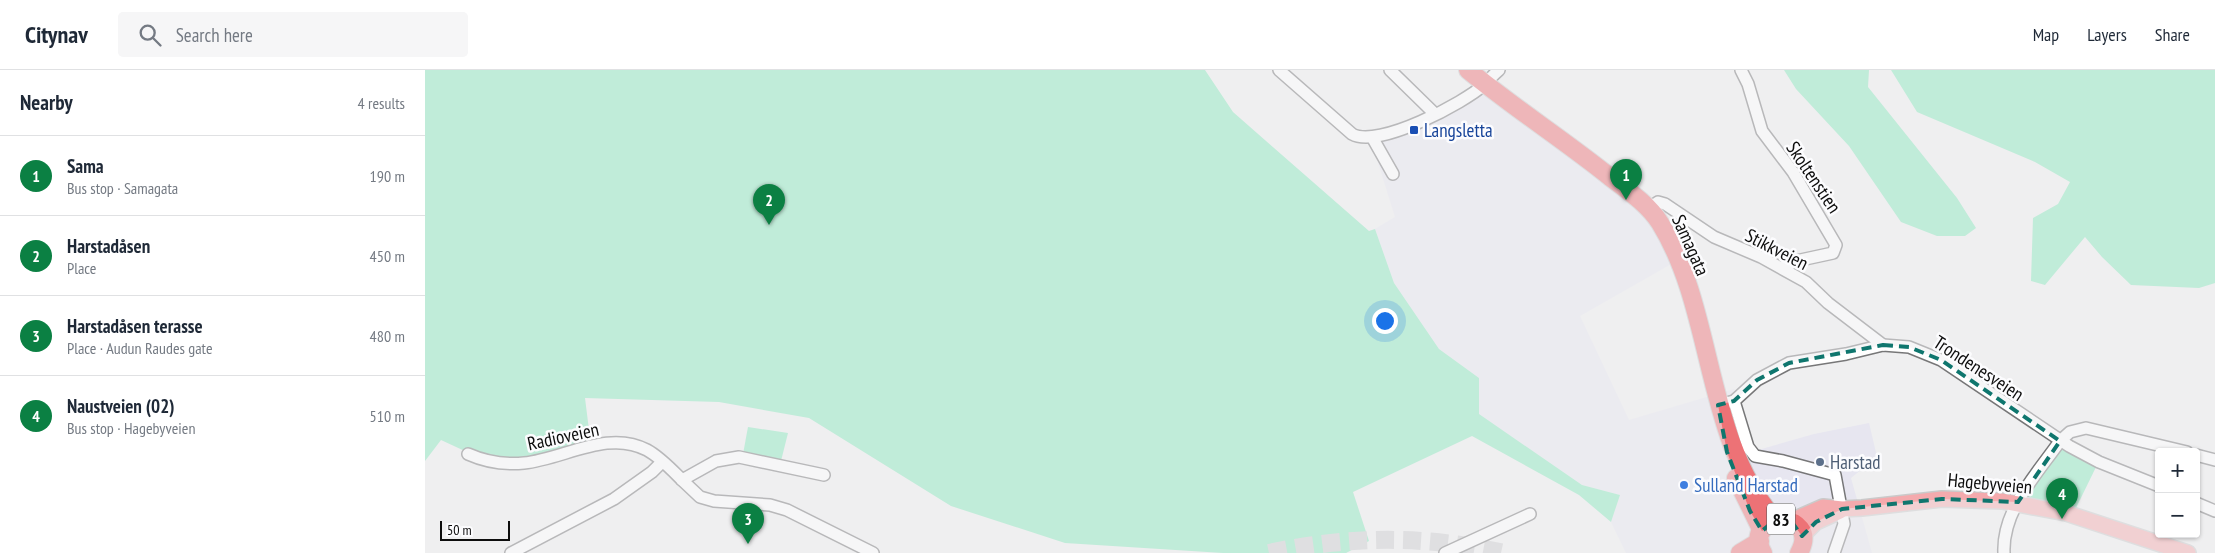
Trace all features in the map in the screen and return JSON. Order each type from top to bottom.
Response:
[{"type":"highway","name":"Samagata","points":[[1468,70],[1604,172],[1648,209],[1659,222],[1675,251],[1726,403],[1749,480],[1758,498],[1770,533]]},
{"type":"highway","name":"83","points":[[1740,553],[1770,533],[1798,527],[1801,544]]},
{"type":"main road","name":"Hagebyveien","points":[[1801,544],[1816,522],[1842,509],[1942,499],[2017,502],[2112,527],[2189,553]]},
{"type":"main road","name":"Hagebyveien","points":[[1770,533],[1823,507],[1834,506],[1842,509]]},
{"type":"street","points":[[1279,70],[1359,138],[1372,137],[1435,114],[1485,84],[1499,70]]},
{"type":"street","points":[[1390,70],[1435,114]]},
{"type":"street","name":"Skoltenstien","points":[[1741,70],[1748,84],[1762,131],[1793,172],[1836,245],[1833,252],[1796,261],[1782,268]]},
{"type":"street","points":[[1372,137],[1393,174]]},
{"type":"street","name":"Stikkveien","points":[[1648,209],[1658,202],[1665,204],[1714,237],[1782,268],[1806,282],[1828,303],[1883,345]]},
{"type":"street","name":"Trondenesveien","points":[[1726,403],[1757,380],[1789,363],[1845,354],[1883,345],[1909,346],[1932,356],[2060,441],[2099,462],[2155,484]]},
{"type":"street","points":[[1726,403],[1751,452],[1755,456],[1783,461],[1835,475],[1844,529],[1834,553]]},
{"type":"street","points":[[2005,553],[2008,525],[2017,502],[2060,441],[2071,432],[2086,428],[2170,448]]},
{"type":"street","name":"Radioveien","points":[[468,454],[484,461],[500,464],[526,463],[599,445],[622,443],[649,451],[700,497],[714,501],[770,505],[787,510],[873,553]]},
{"type":"street","points":[[2200,455],[2215,460]]},
{"type":"street","points":[[682,480],[716,461],[739,457],[824,475]]},
{"type":"street","points":[[511,553],[614,499],[652,472],[662,462]]},
{"type":"street","points":[[2200,505],[2215,511]]},
{"type":"street","points":[[1445,553],[1530,514]]},
{"type":"highlighted area","points":[[1883,345],[1909,347],[1941,360],[2060,441],[2018,502],[1942,499],[1842,509],[1816,522],[1802,536],[1791,521],[1775,520],[1762,531],[1750,511],[1727,452],[1718,405],[1734,401],[1757,380],[1789,363]]},
{"type":"shaded area","points":[[1487,77],[1659,213],[1680,259],[1580,316],[1629,420],[1734,389],[1751,452],[1814,434],[1869,423],[1877,457],[1851,478],[1872,553],[1626,553],[1611,522],[1620,495],[1582,485],[1478,414],[1479,378],[1439,349],[1394,283],[1375,229],[1395,217],[1371,140],[1438,110]]},
{"type":"green space","points":[[425,70],[1205,70],[1233,112],[1369,231],[1375,229],[1394,283],[1439,349],[1479,378],[1479,414],[1582,485],[1620,495],[1611,522],[1579,495],[1472,436],[1353,492],[1369,541],[1346,553],[1223,553],[1065,543],[951,506],[809,418],[719,402],[585,398],[591,446],[495,465],[441,440],[425,461]]},
{"type":"green space","points":[[1784,70],[1869,70],[1868,87],[1957,198],[1976,228],[1965,236],[1937,236],[1901,222],[1849,146],[1796,89]]},
{"type":"green space","points":[[1891,70],[2215,70],[2215,283],[2199,288],[2131,285],[2102,257],[2085,237],[2045,285],[2031,281],[2033,218],[2058,204],[2070,182],[2035,162],[1917,112]]},
{"type":"green space","points":[[748,427],[788,433],[781,461],[743,454]]},
{"type":"green space","points":[[2061,448],[2097,465],[2075,510],[2028,499],[2027,495]]},
{"type":"tunnel","points":[[1269,553],[1328,543],[1386,540],[1445,543],[1504,553]]},
{"type":"place","name":"Langsletta","points":[[1414,130]]},
{"type":"place","name":"Sama","points":[[1626,200]]},
{"type":"place","name":"Harstadåsen","points":[[769,225]]},
{"type":"place","name":"Harstad","points":[[1820,462]]},
{"type":"place","name":"Sulland Harstad","points":[[1684,485]]},
{"type":"place","name":"Naustveien (02)","points":[[2062,519]]},
{"type":"place","name":"Harstadåsen terasse","points":[[748,544]]}]
